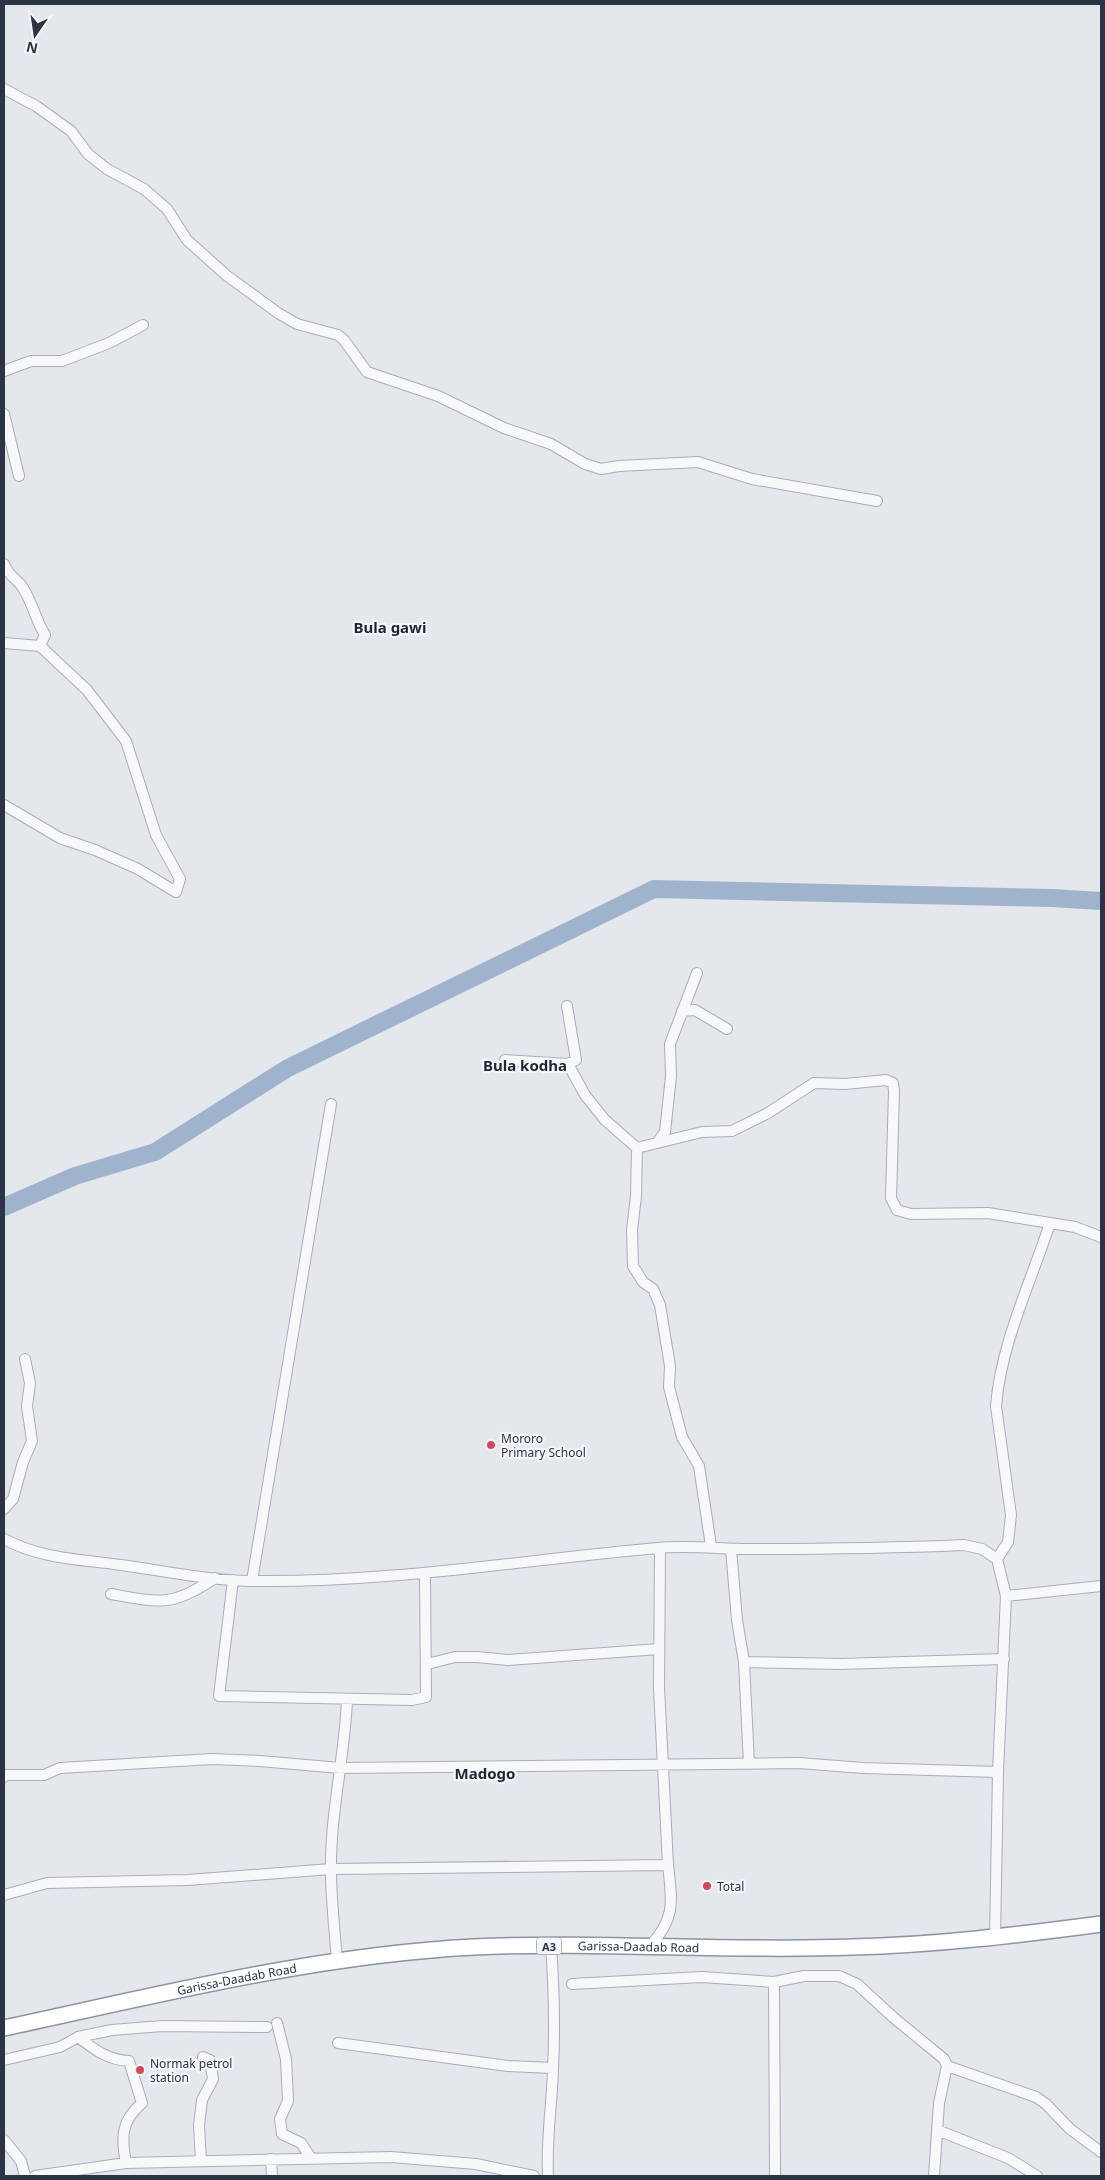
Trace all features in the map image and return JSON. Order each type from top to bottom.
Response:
[{"type":"highway","name":"Garissa-Daadab Road","points":[[4,2028],[211,1984],[338,1962],[417,1952],[476,1947],[551,1946],[853,1948],[995,1939],[1101,1924]]},
{"type":"street","points":[[4,89],[36,106],[71,131],[88,154],[107,169],[144,189],[167,209],[187,240],[226,274],[278,313],[297,324],[338,335],[344,340],[367,372],[388,381],[438,396],[504,428],[550,444],[585,464],[601,469],[619,466],[698,462],[752,479],[877,501]]},
{"type":"street","points":[[4,371],[32,361],[62,361],[109,343],[143,325]]},
{"type":"street","points":[[4,414],[19,476]]},
{"type":"street","points":[[4,564],[7,574],[20,585],[28,598],[36,622],[45,635],[40,646]]},
{"type":"street","points":[[4,643],[40,646],[87,690],[126,741],[156,835],[180,879],[176,892],[138,869],[95,850],[60,838],[4,805]]},
{"type":"street","points":[[657,1143],[665,1132],[668,1120],[671,1076],[670,1044],[697,972]]},
{"type":"street","points":[[505,1060],[568,1064],[576,1060],[567,1006]]},
{"type":"street","points":[[682,1011],[695,1010],[727,1029]]},
{"type":"street","points":[[568,1064],[585,1095],[605,1120],[637,1148]]},
{"type":"street","points":[[637,1148],[702,1132],[732,1131],[768,1113],[814,1083],[845,1084],[886,1080],[893,1084],[894,1091],[891,1198],[897,1210],[911,1214],[1004,1215],[1075,1227],[1101,1236]]},
{"type":"street","points":[[252,1581],[331,1104]]},
{"type":"street","points":[[637,1148],[636,1196],[632,1230],[634,1266],[643,1282],[653,1289],[660,1305],[670,1366],[668,1387],[682,1437],[699,1466],[711,1546]]},
{"type":"street","points":[[997,1559],[1008,1542],[1010,1527],[997,1420],[998,1387],[1014,1329],[1050,1223]]},
{"type":"street","points":[[4,1509],[13,1500],[22,1462],[32,1441],[27,1406],[30,1383],[25,1359]]},
{"type":"street","points":[[4,1539],[31,1552],[54,1558],[120,1565],[178,1575],[252,1581],[425,1574],[660,1548],[711,1546],[731,1549],[964,1546],[982,1549],[997,1559],[1006,1596],[998,1772],[995,1939]]},
{"type":"street","points":[[650,1946],[664,1931],[669,1918],[671,1901],[662,1764],[659,1648],[660,1548]]},
{"type":"street","points":[[731,1549],[736,1620],[744,1662],[749,1764]]},
{"type":"street","points":[[233,1580],[219,1696],[412,1700],[426,1697],[425,1574]]},
{"type":"street","points":[[111,1594],[154,1602],[174,1600],[192,1593],[215,1578]]},
{"type":"street","points":[[1006,1596],[1101,1586]]},
{"type":"street","points":[[427,1664],[455,1657],[508,1660],[659,1648]]},
{"type":"street","points":[[744,1662],[840,1664],[1004,1659]]},
{"type":"street","points":[[338,1962],[330,1870],[347,1699]]},
{"type":"street","points":[[4,1777],[6,1775],[44,1775],[60,1768],[212,1760],[260,1761],[340,1768],[799,1763],[863,1768],[998,1772]]},
{"type":"street","points":[[4,1895],[47,1883],[96,1880],[188,1880],[330,1870],[668,1865]]},
{"type":"street","points":[[548,2176],[546,2147],[553,2068],[554,1996],[551,1946]]},
{"type":"street","points":[[572,1984],[702,1976],[774,1982],[817,1975],[839,1976],[857,1984],[894,2018],[944,2059],[947,2066],[939,2102],[934,2176]]},
{"type":"street","points":[[774,1982],[775,2176]]},
{"type":"street","points":[[4,2060],[60,2047],[78,2037],[112,2030],[162,2026],[272,2025],[286,2059],[288,2101],[280,2118],[282,2134],[301,2143],[311,2158]]},
{"type":"street","points":[[78,2037],[100,2054],[116,2060],[129,2061],[142,2104],[130,2113],[122,2134],[126,2163]]},
{"type":"street","points":[[338,2043],[498,2065],[553,2068]]},
{"type":"street","points":[[201,2161],[199,2125],[202,2100],[213,2079],[210,2060],[203,2057]]},
{"type":"street","points":[[947,2066],[1036,2097],[1046,2104],[1070,2129],[1101,2152]]},
{"type":"street","points":[[937,2130],[1008,2158],[1037,2176]]},
{"type":"street","points":[[4,2140],[21,2161],[25,2176]]},
{"type":"street","points":[[35,2176],[63,2174],[126,2163],[311,2158],[432,2159],[476,2164],[534,2176]]},
{"type":"street","points":[[271,2159],[272,2176]]},
{"type":"waterway","points":[[4,1207],[75,1176],[155,1152],[288,1068],[654,889],[1052,898],[1101,901]]},
{"type":"place","name":"Mororo Primary School","points":[[491,1445]]},
{"type":"place","name":"Total","points":[[707,1886]]},
{"type":"place","name":"Normak petrol station","points":[[140,2070]]},
{"type":"district","name":"Bula gawi","points":[[390,627]]},
{"type":"district","name":"Bula kodha","points":[[525,1065]]},
{"type":"district","name":"Madogo","points":[[485,1773]]}]
